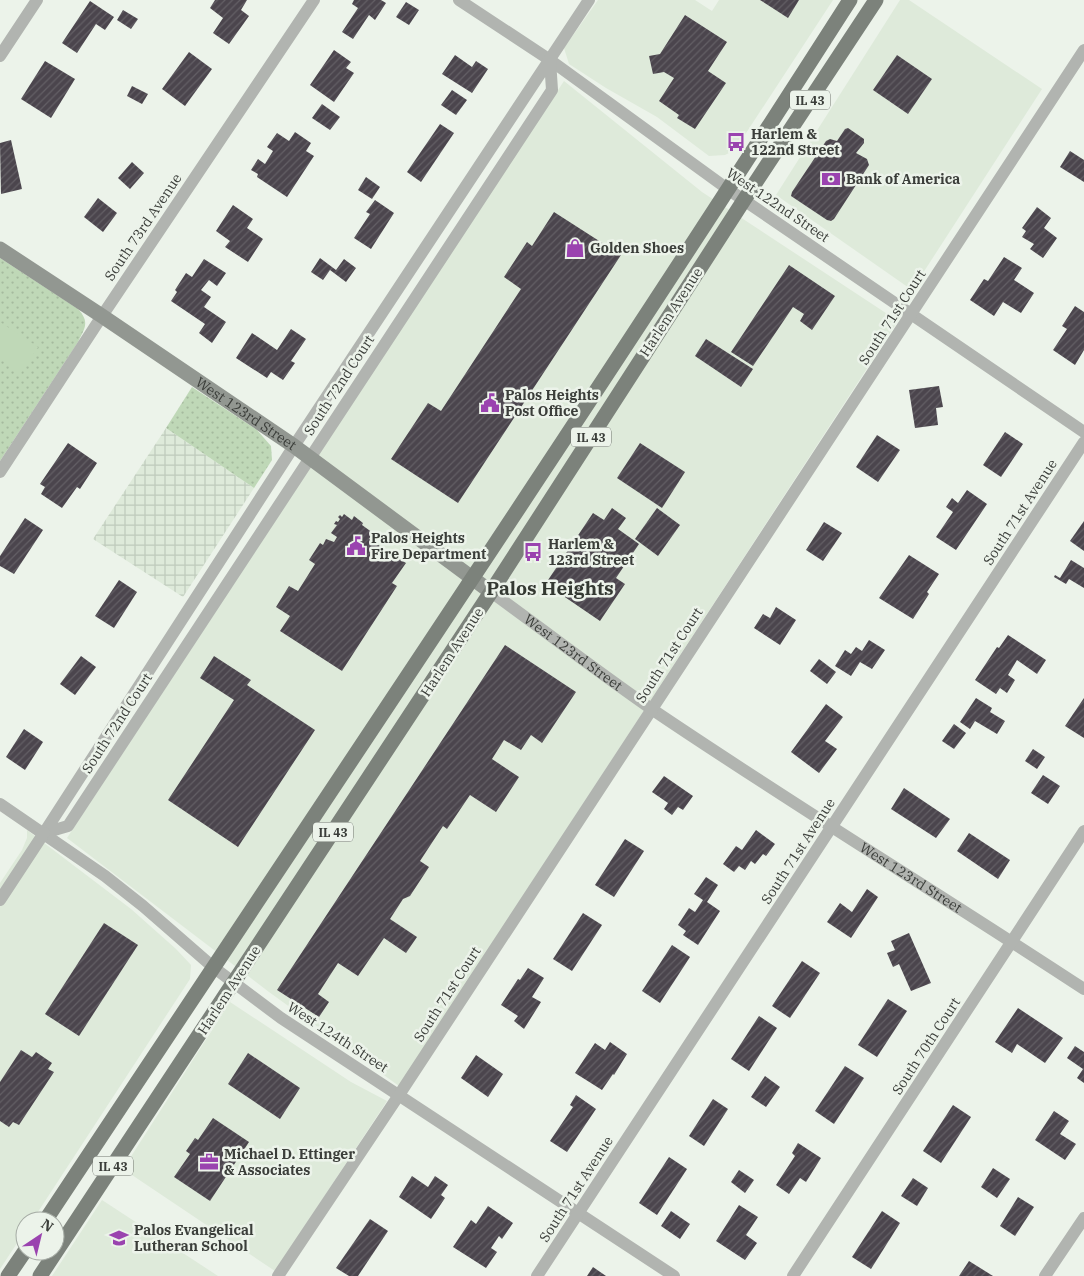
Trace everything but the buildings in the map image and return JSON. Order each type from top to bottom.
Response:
[{"type":"main road","name":"Harlem Avenue","points":[[52,1211],[212,967],[473,580],[850,0]]},
{"type":"main road","name":"Harlem Avenue","points":[[40,1276],[491,592],[744,200],[876,0]]},
{"type":"main road","points":[[8,1276],[18,1261]]},
{"type":"street","points":[[0,56],[37,0]]},
{"type":"street","name":"South 73rd Avenue","points":[[0,472],[314,0]]},
{"type":"street","name":"West 122nd Street","points":[[459,0],[550,60],[728,190],[1084,432]]},
{"type":"street","name":"South 72nd Court","points":[[0,900],[294,446],[589,0]]},
{"type":"street","name":"South 71st Court","points":[[278,1276],[399,1095],[1084,50]]},
{"type":"street","name":"South 72nd Court","points":[[44,833],[68,826],[552,90],[550,60]]},
{"type":"street","name":"West 123rd Street","points":[[0,249],[294,446],[473,580],[651,709],[831,828],[1012,942],[1084,990]]},
{"type":"street","name":"South 71st Avenue","points":[[537,1276],[1084,442]]},
{"type":"street","points":[[213,571],[228,581]]},
{"type":"street","name":"West 124th Street","points":[[0,804],[104,876],[143,906],[212,967],[281,1018],[674,1276]]},
{"type":"street","name":"South 70th Court","points":[[793,1276],[1084,831]]},
{"type":"street","points":[[1045,1276],[1084,1218]]},
{"type":"shaded area","points":[[598,0],[695,0],[712,11],[719,0],[833,0],[735,150],[725,155],[709,156],[657,117],[569,64],[564,48]]},
{"type":"shaded area","points":[[900,0],[909,0],[1042,89],[912,290],[776,195]]},
{"type":"shaded area","points":[[564,81],[702,192],[898,321],[399,1086],[269,992],[67,838]]},
{"type":"shaded area","points":[[166,428],[254,488],[183,597],[93,539]]},
{"type":"shaded area","points":[[27,830],[131,909],[191,965],[190,979],[39,1211],[15,1211],[15,1246],[0,1269],[0,883],[22,850],[27,838]]},
{"type":"shaded area","points":[[230,1002],[351,1082],[387,1101],[275,1271],[123,1169]]},
{"type":"shaded area","name":"Palos Evangelical Lutheran School","points":[[102,1200],[218,1276],[52,1276],[62,1261],[65,1261],[65,1256]]},
{"type":"green space","points":[[0,258],[78,309],[84,318],[85,325],[78,342],[0,461]]},
{"type":"green space","points":[[0,322],[38,347],[21,373],[0,359]]},
{"type":"green space","points":[[192,387],[257,430],[271,446],[272,460],[254,488],[166,428]]},
{"type":"place","name":"Harlem & 122nd Street","points":[[736,142]]},
{"type":"place","name":"Bank of America","points":[[831,179]]},
{"type":"place","name":"Golden Shoes","points":[[575,248]]},
{"type":"place","name":"Palos Heights Post Office","points":[[490,403]]},
{"type":"place","name":"Palos Heights Fire Department","points":[[356,546]]},
{"type":"place","name":"Harlem & 123rd Street","points":[[533,552]]},
{"type":"place","name":"Michael D. Ettinger & Associates","points":[[209,1162]]},
{"type":"place","name":"Palos Evangelical Lutheran School","points":[[119,1238]]},
{"type":"district","name":"Palos Heights","points":[[550,588]]}]
